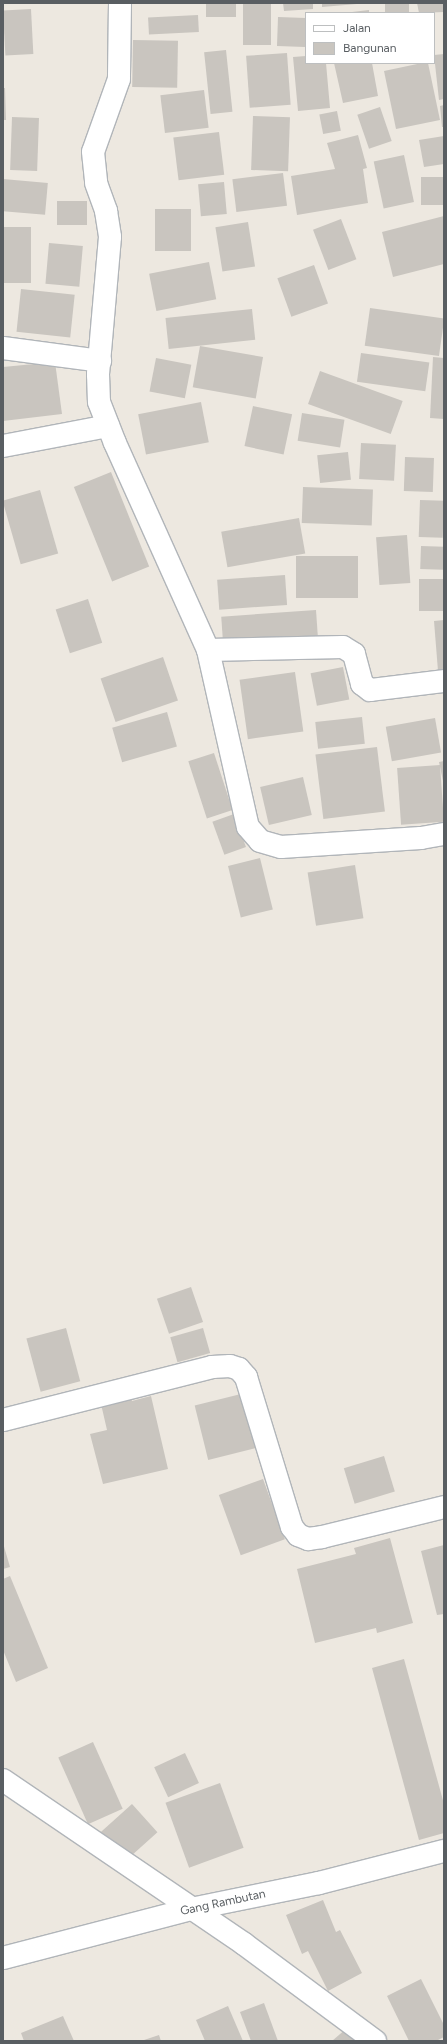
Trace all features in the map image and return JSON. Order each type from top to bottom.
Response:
[{"type":"street","points":[[120,3],[119,80],[93,152],[96,183],[106,211],[110,237],[100,361],[100,402],[108,426],[208,650],[246,821],[256,838],[268,845],[280,847],[422,838],[444,834]]},
{"type":"street","points":[[3,348],[100,361]]},
{"type":"street","points":[[3,446],[108,426]]},
{"type":"street","points":[[208,650],[343,647],[354,654],[362,684],[370,690],[444,681]]},
{"type":"street","points":[[3,1420],[212,1367],[230,1366],[239,1369],[246,1377],[292,1527],[298,1535],[308,1539],[322,1537],[444,1507]]},
{"type":"street","points":[[3,1780],[244,1944],[375,2041]]},
{"type":"street","name":"Gang Rambutan","points":[[3,1958],[191,1909],[319,1883],[444,1851]]},
{"type":"building","points":[[206,3],[236,3],[236,17],[206,17]]},
{"type":"building","points":[[243,3],[271,3],[271,45],[243,45]]},
{"type":"building","points":[[283,3],[313,3],[313,9],[284,11]]},
{"type":"building","points":[[322,3],[357,3],[357,4],[322,7]]},
{"type":"building","points":[[385,3],[409,3],[409,12],[385,12]]},
{"type":"building","points":[[417,3],[444,3],[444,12],[419,12]]},
{"type":"building","points":[[31,9],[33,54],[5,55],[3,10]]},
{"type":"building","points":[[369,10],[369,12],[352,12]]},
{"type":"building","points":[[198,15],[199,32],[149,35],[148,18]]},
{"type":"building","points":[[278,17],[305,18],[305,47],[277,46]]},
{"type":"building","points":[[133,40],[178,41],[177,88],[132,87]]},
{"type":"building","points":[[226,50],[232,112],[211,114],[204,52]]},
{"type":"building","points":[[287,53],[291,105],[250,108],[246,56]]},
{"type":"building","points":[[444,54],[444,99],[439,100],[435,64],[435,55]]},
{"type":"building","points":[[305,56],[305,64],[326,64],[330,108],[298,111],[293,57]]},
{"type":"building","points":[[334,64],[372,64],[378,96],[343,103]]},
{"type":"building","points":[[417,64],[428,64],[440,120],[396,129],[384,71]]},
{"type":"building","points":[[3,88],[5,88],[6,120],[3,120]]},
{"type":"building","points":[[204,90],[209,128],[165,133],[160,95]]},
{"type":"building","points":[[444,105],[444,127],[442,127],[440,106]]},
{"type":"building","points":[[380,107],[392,141],[369,149],[357,115]]},
{"type":"building","points":[[337,111],[341,131],[323,134],[319,114]]},
{"type":"building","points":[[253,116],[290,117],[288,171],[251,170]]},
{"type":"building","points":[[12,117],[39,118],[37,171],[10,170]]},
{"type":"building","points":[[219,132],[224,175],[179,180],[173,138]]},
{"type":"building","points":[[358,135],[367,168],[363,169],[368,203],[297,215],[291,176],[335,169],[327,143]]},
{"type":"building","points":[[444,136],[444,164],[424,167],[419,140]]},
{"type":"building","points":[[404,155],[414,202],[384,208],[374,161]]},
{"type":"building","points":[[283,173],[287,206],[236,212],[232,179]]},
{"type":"building","points":[[421,177],[444,177],[444,205],[421,205]]},
{"type":"building","points":[[3,179],[48,183],[45,215],[3,211]]},
{"type":"building","points":[[224,182],[227,214],[201,216],[198,184]]},
{"type":"building","points":[[57,201],[87,201],[87,225],[57,225]]},
{"type":"building","points":[[155,209],[191,209],[191,251],[155,251]]},
{"type":"building","points":[[444,216],[444,264],[393,277],[382,232]]},
{"type":"building","points":[[341,219],[356,259],[328,270],[313,230]]},
{"type":"building","points":[[248,222],[255,266],[222,272],[215,227]]},
{"type":"building","points":[[3,227],[31,227],[31,283],[3,283]]},
{"type":"building","points":[[49,243],[83,246],[79,287],[45,284]]},
{"type":"building","points":[[209,262],[216,299],[156,311],[149,274]]},
{"type":"building","points":[[314,265],[328,304],[291,317],[277,278]]},
{"type":"building","points":[[21,289],[75,295],[70,337],[17,332]]},
{"type":"building","points":[[370,308],[444,318],[439,356],[365,346]]},
{"type":"building","points":[[252,309],[255,340],[169,349],[165,318]]},
{"type":"building","points":[[200,346],[263,357],[256,398],[193,387]]},
{"type":"building","points":[[361,353],[429,363],[425,391],[357,382]]},
{"type":"building","points":[[433,357],[444,358],[444,419],[430,418]]},
{"type":"building","points":[[156,358],[191,365],[185,398],[150,391]]},
{"type":"building","points":[[55,362],[62,414],[3,421],[3,367]]},
{"type":"building","points":[[320,371],[403,401],[391,434],[308,404]]},
{"type":"building","points":[[201,402],[209,442],[146,454],[138,414]]},
{"type":"building","points":[[253,406],[292,414],[284,454],[244,446]]},
{"type":"building","points":[[302,413],[344,420],[340,447],[298,441]]},
{"type":"building","points":[[361,443],[396,445],[394,481],[359,479]]},
{"type":"building","points":[[348,452],[351,480],[320,483],[317,455]]},
{"type":"building","points":[[405,457],[434,458],[433,492],[404,491]]},
{"type":"building","points":[[111,472],[149,567],[112,582],[74,487]]},
{"type":"building","points":[[303,487],[373,489],[372,525],[302,523]]},
{"type":"building","points":[[40,490],[58,553],[21,564],[3,501]]},
{"type":"building","points":[[420,500],[444,501],[443,538],[419,537]]},
{"type":"building","points":[[299,518],[305,553],[227,567],[221,532]]},
{"type":"building","points":[[407,535],[410,583],[379,585],[376,537]]},
{"type":"building","points":[[421,546],[444,547],[443,570],[420,569]]},
{"type":"building","points":[[296,556],[358,556],[358,598],[296,598]]},
{"type":"building","points":[[285,575],[287,605],[219,610],[217,580]]},
{"type":"building","points":[[419,579],[444,579],[444,611],[419,611]]},
{"type":"building","points":[[88,599],[102,643],[70,653],[56,610]]},
{"type":"building","points":[[316,610],[318,642],[223,649],[221,617]]},
{"type":"building","points":[[444,620],[444,670],[438,671],[434,621]]},
{"type":"building","points":[[163,657],[178,700],[116,722],[101,678]]},
{"type":"building","points":[[343,667],[349,699],[317,706],[311,673]]},
{"type":"building","points":[[295,672],[303,731],[248,739],[240,680]]},
{"type":"building","points":[[167,712],[177,747],[122,762],[112,728]]},
{"type":"building","points":[[362,717],[365,744],[318,749],[315,722]]},
{"type":"building","points":[[435,718],[441,752],[392,761],[386,727]]},
{"type":"building","points":[[377,747],[385,812],[323,819],[315,755]]},
{"type":"building","points":[[214,753],[233,810],[207,818],[188,761]]},
{"type":"building","points":[[444,761],[444,780],[443,781],[439,762]]},
{"type":"building","points":[[440,765],[444,822],[401,825],[397,768]]},
{"type":"building","points":[[303,777],[312,815],[269,825],[260,787]]},
{"type":"building","points":[[234,814],[246,847],[224,855],[212,822]]},
{"type":"building","points":[[260,858],[273,909],[241,917],[228,866]]},
{"type":"building","points":[[355,865],[363,918],[316,926],[308,873]]},
{"type":"building","points":[[191,1287],[203,1322],[169,1334],[157,1299]]},
{"type":"building","points":[[66,1328],[80,1381],[41,1392],[26,1339]]},
{"type":"building","points":[[203,1328],[210,1353],[177,1362],[170,1337]]},
{"type":"building","points":[[249,1392],[263,1446],[208,1460],[195,1406]]},
{"type":"building","points":[[151,1396],[168,1469],[103,1484],[90,1434],[107,1430],[101,1404],[131,1397],[132,1401]]},
{"type":"building","points":[[384,1456],[395,1491],[355,1504],[344,1468]]},
{"type":"building","points":[[263,1479],[285,1539],[241,1555],[219,1495]]},
{"type":"building","points":[[390,1538],[413,1623],[377,1633],[376,1628],[315,1643],[297,1569],[356,1554],[354,1548]]},
{"type":"building","points":[[3,1543],[10,1567],[3,1569]]},
{"type":"building","points":[[444,1545],[444,1614],[437,1615],[421,1551]]},
{"type":"building","points":[[10,1576],[48,1668],[16,1682],[3,1650],[3,1579]]},
{"type":"building","points":[[404,1659],[444,1804],[444,1833],[419,1840],[372,1668]]},
{"type":"building","points":[[93,1742],[123,1809],[88,1824],[58,1757]]},
{"type":"building","points":[[185,1753],[199,1783],[168,1797],[154,1767]]},
{"type":"building","points":[[220,1783],[244,1848],[189,1868],[165,1803]]},
{"type":"building","points":[[132,1804],[157,1832],[125,1861],[100,1833]]},
{"type":"building","points":[[323,1900],[336,1932],[340,1930],[362,1973],[328,1991],[308,1951],[302,1954],[286,1915]]},
{"type":"building","points":[[421,1979],[444,2025],[444,2037],[436,2041],[409,2041],[387,1996]]},
{"type":"building","points":[[264,2003],[278,2041],[251,2041],[240,2012]]},
{"type":"building","points":[[228,2006],[243,2041],[205,2041],[196,2020]]},
{"type":"building","points":[[63,2016],[74,2041],[24,2041],[21,2033]]},
{"type":"building","points":[[347,2028],[357,2041],[332,2041]]},
{"type":"building","points":[[159,2035],[161,2041],[141,2041]]}]
